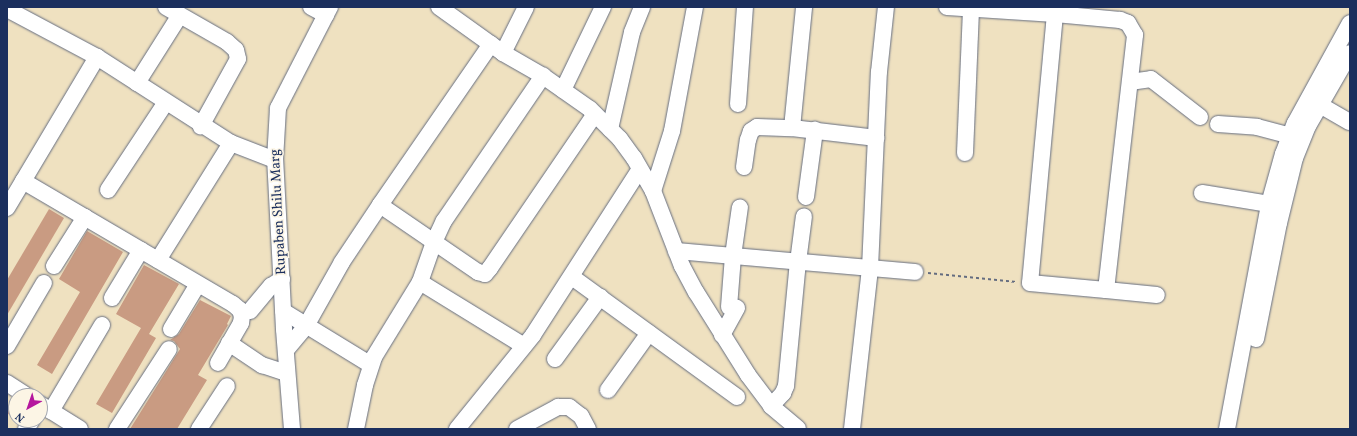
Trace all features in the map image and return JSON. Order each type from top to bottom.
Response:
[{"type":"street","points":[[166,7],[227,42],[236,50],[238,58],[201,126]]},
{"type":"street","points":[[312,7],[328,11]]},
{"type":"street","points":[[439,7],[497,48],[563,90],[595,114],[620,140],[653,191],[676,251],[696,292],[722,335],[748,375],[771,406],[798,429]]},
{"type":"street","points":[[286,350],[306,326],[342,262],[380,204],[526,7]]},
{"type":"street","points":[[563,90],[603,7]]},
{"type":"street","points":[[610,129],[630,38],[642,7]]},
{"type":"street","points":[[653,191],[672,131],[695,7]]},
{"type":"street","points":[[738,104],[745,7]]},
{"type":"street","points":[[792,128],[804,7]]},
{"type":"street","points":[[852,429],[870,268],[879,72],[886,7]]},
{"type":"street","points":[[947,7],[1056,11],[1120,20],[1128,23],[1135,35],[1106,290]]},
{"type":"street","points":[[965,153],[971,8]]},
{"type":"street","points":[[17,10],[97,57],[201,126],[231,143],[275,160]]},
{"type":"street","name":"Rupaben Shilu Marg","points":[[292,429],[283,312],[275,160],[278,108],[328,11]]},
{"type":"street","points":[[1056,11],[1030,283],[1157,295]]},
{"type":"street","points":[[137,83],[180,15]]},
{"type":"street","points":[[1238,429],[1279,223],[1295,158],[1296,137],[1350,23]]},
{"type":"street","points":[[1226,429],[1269,204],[1283,154],[1320,105],[1350,53]]},
{"type":"street","points":[[7,208],[97,57]]},
{"type":"street","points":[[356,429],[365,385],[374,357],[420,282],[434,242],[444,221],[543,76]]},
{"type":"street","points":[[1130,82],[1151,79],[1200,117]]},
{"type":"street","points":[[108,190],[166,102]]},
{"type":"street","points":[[1320,105],[1350,122]]},
{"type":"street","points":[[380,204],[478,272],[485,274],[595,114]]},
{"type":"street","points":[[1218,124],[1257,127],[1296,137]]},
{"type":"street","points":[[744,167],[748,140],[751,131],[756,127],[815,130],[876,138]]},
{"type":"street","points":[[806,197],[815,130]]},
{"type":"street","points":[[158,260],[231,143]]},
{"type":"street","points":[[457,429],[524,346],[572,277],[640,169]]},
{"type":"street","points":[[23,181],[240,310],[242,316],[241,323],[218,363]]},
{"type":"street","points":[[1202,193],[1269,204]]},
{"type":"street","points":[[722,335],[733,307],[733,256],[740,207]]},
{"type":"street","points":[[771,406],[783,393],[786,386],[804,216]]},
{"type":"street","points":[[54,266],[85,217]]},
{"type":"street","points":[[112,298],[141,250]]},
{"type":"street","points":[[676,251],[915,272]]},
{"type":"street","points":[[572,277],[737,397]]},
{"type":"street","points":[[250,311],[271,286],[282,279]]},
{"type":"street","points":[[420,282],[524,346]]},
{"type":"street","points":[[7,346],[44,283]]},
{"type":"street","points":[[171,329],[198,284]]},
{"type":"street","points":[[555,359],[600,297]]},
{"type":"street","points":[[283,312],[371,365]]},
{"type":"street","points":[[48,400],[102,325]]},
{"type":"street","points":[[608,390],[649,333]]},
{"type":"street","points":[[229,343],[262,365],[287,373]]},
{"type":"street","points":[[118,429],[169,349]]},
{"type":"street","points":[[199,429],[227,386]]},
{"type":"street","points":[[517,429],[558,407],[569,407],[581,416],[588,429]]},
{"type":"street","points":[[48,410],[80,429]]},
{"type":"path","points":[[915,272],[1030,283]]},
{"type":"building","points":[[49,209],[64,218],[7,315],[7,280]]},
{"type":"building","points":[[87,231],[123,252],[52,374],[37,365],[80,292],[59,279]]},
{"type":"building","points":[[144,265],[179,284],[149,334],[156,338],[112,413],[96,404],[141,328],[116,314]]},
{"type":"building","points":[[200,300],[231,316],[227,324],[228,325],[198,375],[207,380],[177,429],[130,429],[180,349],[174,341],[170,340],[179,334]]}]
